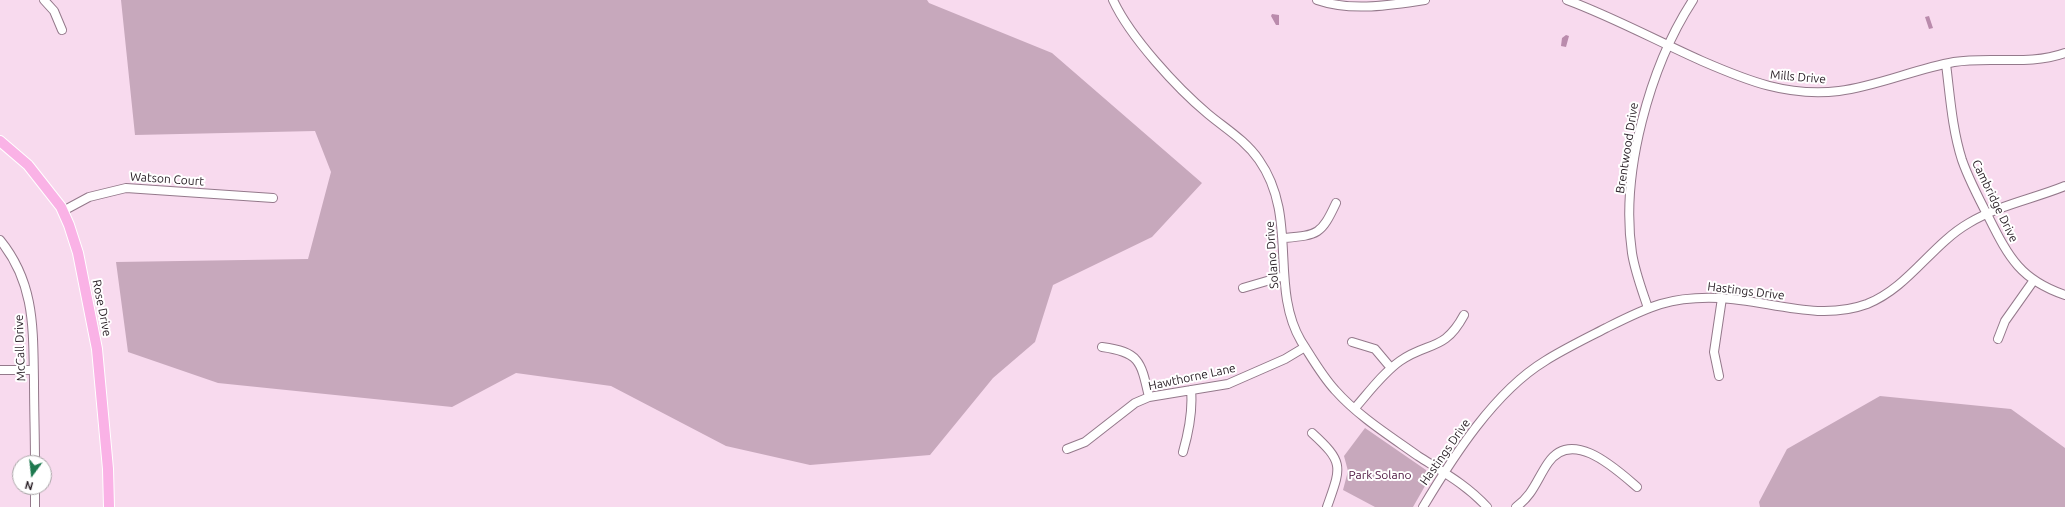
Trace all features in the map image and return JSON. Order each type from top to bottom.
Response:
[{"type":"main road","name":"Rose Drive","points":[[0,141],[28,165],[63,211],[78,253],[97,349],[108,469],[109,507]]},
{"type":"street","points":[[44,0],[54,11],[62,30]]},
{"type":"street","name":"Solano Drive","points":[[1113,0],[1120,16],[1150,55],[1207,113],[1242,140],[1259,160],[1269,177],[1280,211],[1284,238],[1284,276],[1294,324],[1318,370],[1335,391],[1383,431],[1464,485],[1487,507]]},
{"type":"street","points":[[1317,0],[1333,5],[1364,7],[1425,0]]},
{"type":"street","name":"Mills Drive","points":[[1567,0],[1593,10],[1668,46],[1746,80],[1778,89],[1802,91],[1839,91],[1946,64],[1972,60],[2033,60],[2065,53]]},
{"type":"street","name":"Brentwood Drive","points":[[1648,308],[1636,274],[1632,252],[1630,204],[1638,143],[1648,95],[1668,46],[1693,0]]},
{"type":"street","name":"Cambridge Drive","points":[[1946,64],[1960,153],[1970,180],[2009,258],[2034,280],[2065,295]]},
{"type":"street","name":"Hastings Drive","points":[[1423,507],[1444,472],[1488,413],[1520,380],[1544,361],[1648,308],[1678,299],[1722,298],[1814,311],[1835,311],[1866,304],[1898,286],[1955,233],[1968,223],[2007,205],[2065,186]]},
{"type":"street","name":"Watson Court","points":[[63,211],[89,197],[126,188],[273,198]]},
{"type":"street","points":[[1284,238],[1311,236],[1320,230],[1327,223],[1336,203]]},
{"type":"street","name":"McCall Drive","points":[[0,240],[9,250],[27,288],[33,321],[35,455]]},
{"type":"street","points":[[1243,288],[1284,276]]},
{"type":"street","points":[[1998,339],[2005,321],[2034,280]]},
{"type":"street","points":[[1719,376],[1714,352],[1722,298]]},
{"type":"street","points":[[1355,408],[1392,368],[1402,360],[1437,345],[1451,335],[1464,315]]},
{"type":"street","points":[[1352,342],[1375,349],[1392,368]]},
{"type":"street","points":[[1102,346],[1117,349],[1134,357],[1142,369],[1149,397]]},
{"type":"street","name":"Hawthorne Lane","points":[[1067,449],[1085,442],[1135,403],[1149,397],[1228,384],[1247,377],[1285,359],[1305,347]]},
{"type":"street","points":[[0,370],[33,370]]},
{"type":"street","points":[[1183,452],[1189,432],[1193,406],[1191,390]]},
{"type":"street","points":[[1312,433],[1330,450],[1338,465],[1336,481],[1327,507]]},
{"type":"street","points":[[1516,507],[1529,496],[1548,462],[1561,452],[1568,450],[1578,450],[1600,458],[1637,487]]},
{"type":"street","points":[[35,495],[35,507]]},
{"type":"green space","points":[[121,0],[927,0],[929,3],[1052,53],[1202,183],[1152,237],[1053,285],[1035,342],[993,378],[930,455],[810,465],[726,446],[611,386],[516,373],[452,407],[218,383],[128,352],[116,262],[308,259],[331,172],[315,131],[135,135]]},
{"type":"green space","points":[[1880,396],[2011,409],[2065,448],[2065,507],[1760,507],[1759,502],[1787,449]]},
{"type":"green space","name":"Park Solano","points":[[1365,428],[1426,470],[1429,479],[1413,507],[1375,507],[1343,490],[1348,471],[1344,456]]},
{"type":"shaded area","points":[[1272,14],[1279,15],[1279,25],[1276,25],[1271,16]]},
{"type":"shaded area","points":[[1929,16],[1933,28],[1929,29],[1925,17]]},
{"type":"shaded area","points":[[1566,35],[1569,36],[1566,47],[1561,46],[1562,38]]}]
